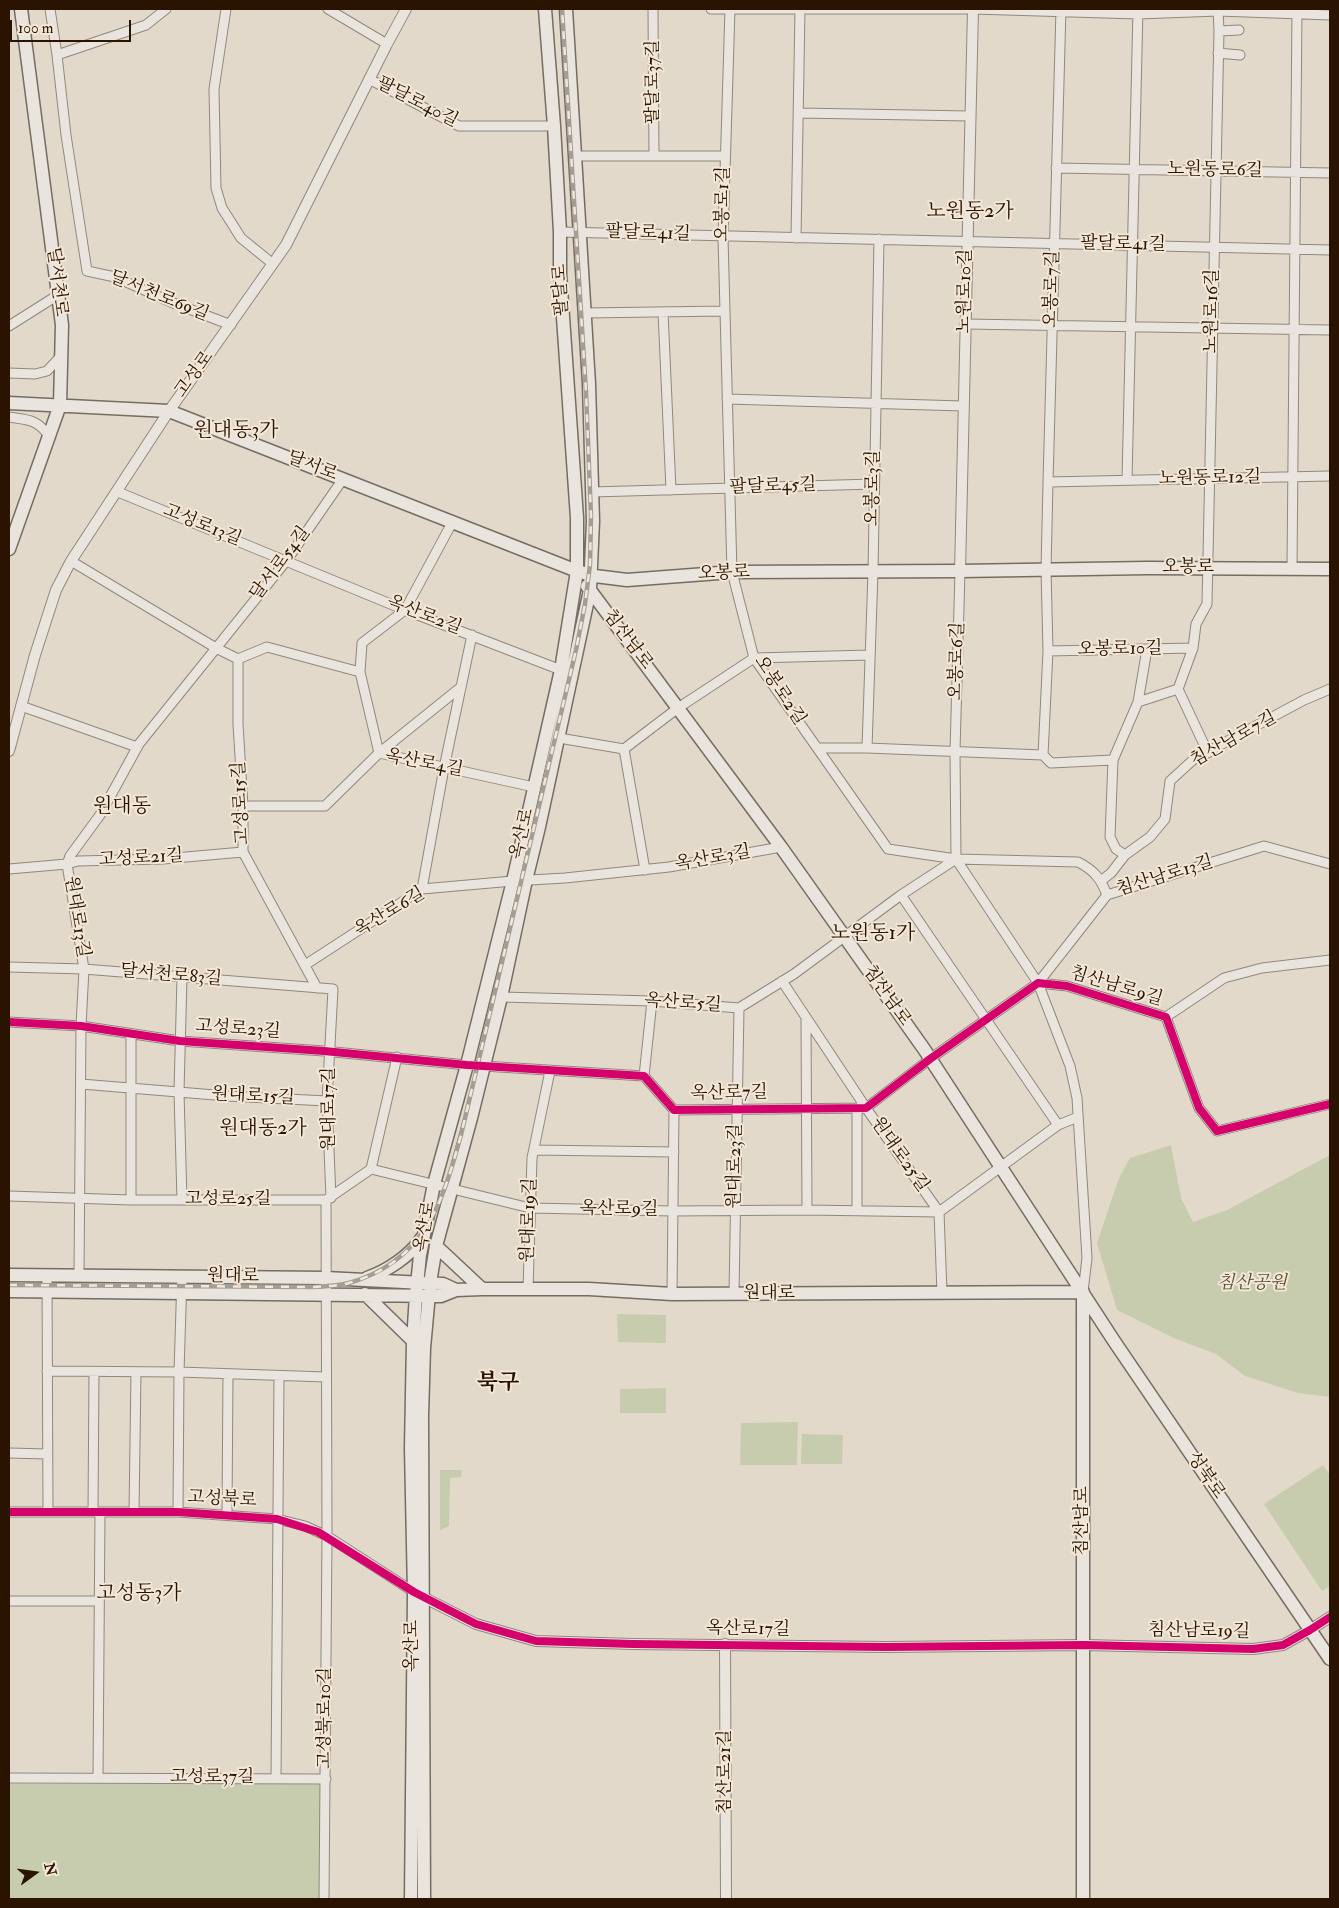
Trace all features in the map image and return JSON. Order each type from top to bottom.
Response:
[{"type":"main road","name":"달서천로","points":[[9,549],[60,405],[62,325],[21,9]]},
{"type":"main road","name":"팔달로","points":[[545,9],[554,126],[560,232],[560,274],[577,518],[577,571]]},
{"type":"main road","points":[[423,1289],[484,1066],[526,880],[540,827],[590,590],[593,521],[585,313],[566,9]]},
{"type":"main road","name":"달서로","points":[[9,403],[169,411],[577,571]]},
{"type":"main road","name":"오봉로","points":[[577,571],[627,580],[732,572],[1208,568],[1330,569]]},
{"type":"main road","name":"침산남로","points":[[577,571],[781,846],[930,1059],[1083,1292],[1083,1899]]},
{"type":"main road","name":"옥산로","points":[[411,1899],[424,1348],[424,1236],[434,1184],[467,1065],[513,881],[561,670],[577,571]]},
{"type":"main road","points":[[363,1279],[383,1271],[418,1245],[424,1236]]},
{"type":"main road","points":[[436,1246],[482,1289]]},
{"type":"main road","name":"원대로","points":[[9,1275],[78,1274],[363,1279],[423,1289],[441,1296],[456,1290],[482,1289],[589,1289],[672,1294],[1083,1292]]},
{"type":"main road","name":"옥산로","points":[[423,1289],[413,1341],[412,1448],[418,1594],[424,1899]]},
{"type":"main road","name":"원대로","points":[[9,1291],[182,1294],[365,1294],[423,1289]]},
{"type":"main road","name":"성북로","points":[[1083,1292],[1114,1341],[1330,1660]]},
{"type":"main road","points":[[365,1294],[413,1341]]},
{"type":"street","points":[[50,9],[57,55],[146,25],[166,9]]},
{"type":"street","points":[[226,9],[214,89],[216,188],[222,208],[241,238],[274,264]]},
{"type":"street","points":[[328,9],[386,44]]},
{"type":"street","name":"고성로","points":[[9,751],[34,655],[56,590],[71,560],[118,492],[169,411],[286,245],[386,44],[406,9]]},
{"type":"street","name":"팔달로37길","points":[[653,9],[654,156]]},
{"type":"street","points":[[711,9],[1218,10],[1297,12],[1330,15]]},
{"type":"street","name":"오봉로1길","points":[[730,9],[723,237],[732,572]]},
{"type":"street","points":[[796,238],[800,9]]},
{"type":"street","name":"노원로10길","points":[[960,571],[966,240],[973,9]]},
{"type":"street","name":"오봉로7길","points":[[1046,570],[1061,10]]},
{"type":"street","name":"노원로16길","points":[[1208,568],[1218,10]]},
{"type":"street","points":[[1127,480],[1138,11]]},
{"type":"street","points":[[1292,569],[1297,12]]},
{"type":"street","points":[[1219,31],[1239,30]]},
{"type":"street","points":[[1218,53],[1240,54]]},
{"type":"street","name":"달서천로69길","points":[[57,55],[66,135],[87,271],[115,277],[171,302],[231,325]]},
{"type":"street","name":"팔달로40길","points":[[369,79],[459,126],[554,126]]},
{"type":"street","points":[[799,113],[970,116]]},
{"type":"street","points":[[576,156],[725,156]]},
{"type":"street","name":"노원동로6길","points":[[1056,168],[1330,173]]},
{"type":"street","name":"팔달로41길","points":[[560,232],[1330,250]]},
{"type":"street","name":"오봉로3길","points":[[873,572],[879,239]]},
{"type":"street","points":[[9,326],[58,295]]},
{"type":"street","name":"팔달로","points":[[585,313],[725,311]]},
{"type":"street","points":[[663,312],[671,490]]},
{"type":"street","points":[[965,324],[1330,330]]},
{"type":"street","points":[[9,373],[35,374],[47,372],[61,356]]},
{"type":"street","points":[[727,399],[963,406]]},
{"type":"street","points":[[9,417],[34,421],[42,426],[49,436]]},
{"type":"street","name":"노원동로12길","points":[[1048,482],[1330,476]]},
{"type":"street","name":"달서로54길","points":[[216,648],[287,560],[343,479]]},
{"type":"street","name":"팔달로45길","points":[[592,492],[874,484]]},
{"type":"street","name":"고성로13길","points":[[118,492],[287,560]]},
{"type":"street","points":[[453,522],[405,610],[362,644],[360,672],[379,753],[461,687]]},
{"type":"street","points":[[71,560],[216,648],[238,659],[267,647],[360,672]]},
{"type":"street","name":"옥산로2길","points":[[287,560],[405,610],[561,670]]},
{"type":"street","name":"오봉로10길","points":[[1178,689],[1193,648],[1196,624],[1207,604],[1208,568]]},
{"type":"street","points":[[1044,756],[1048,651],[1046,570]]},
{"type":"street","name":"오봉로6길","points":[[956,859],[955,752],[960,571]]},
{"type":"street","name":"오봉로2길","points":[[732,572],[754,658],[888,850],[956,859]]},
{"type":"street","points":[[868,748],[873,572]]},
{"type":"street","points":[[422,889],[444,768],[472,635]]},
{"type":"street","name":"원대로13길","points":[[78,1274],[81,1026],[84,969],[67,864],[70,856],[100,815],[137,747],[216,648]]},
{"type":"street","name":"오봉로10길","points":[[1048,651],[1193,648]]},
{"type":"street","points":[[1126,854],[1116,849],[1110,837],[1112,760],[1138,702],[1146,649]]},
{"type":"street","points":[[558,738],[624,749],[678,708],[754,658],[870,655]]},
{"type":"street","name":"고성로15길","points":[[238,659],[238,724],[244,806],[243,852],[317,988]]},
{"type":"street","points":[[1138,702],[1178,689],[1208,753]]},
{"type":"street","name":"침산남로7길","points":[[1102,880],[1112,873],[1126,854],[1150,838],[1165,819],[1170,781],[1194,759],[1304,700],[1330,689]]},
{"type":"street","points":[[21,706],[137,747]]},
{"type":"street","points":[[818,748],[868,748],[1044,756],[1051,763],[1112,760]]},
{"type":"street","points":[[624,749],[645,870]]},
{"type":"street","name":"옥산로4길","points":[[244,806],[325,806],[379,753],[534,787]]},
{"type":"street","name":"옥산로3길","points":[[513,881],[565,878],[669,867],[781,846]]},
{"type":"street","name":"침산남로13길","points":[[1038,983],[1107,895],[1264,846],[1330,864]]},
{"type":"street","name":"고성로21길","points":[[9,869],[67,864],[78,861],[163,859],[243,852]]},
{"type":"street","points":[[956,859],[1038,983],[1070,1066],[1077,1098],[1087,1258],[1083,1292]]},
{"type":"street","points":[[845,938],[901,895],[956,859],[1078,862],[1091,868],[1102,880],[1107,895]]},
{"type":"street","name":"옥산로6길","points":[[305,965],[422,889],[513,881]]},
{"type":"street","points":[[901,895],[1058,1125]]},
{"type":"street","name":"옥산로5길","points":[[500,997],[652,1001],[739,1008],[782,982],[845,938]]},
{"type":"street","points":[[1166,1017],[1224,978],[1262,968],[1330,960]]},
{"type":"street","name":"달서천로83길","points":[[9,967],[84,969],[333,990]]},
{"type":"street","points":[[182,977],[179,1092],[182,1200]]},
{"type":"street","name":"원대로25길","points":[[782,982],[862,1108],[938,1212]]},
{"type":"street","points":[[857,1210],[862,1108],[1038,983]]},
{"type":"street","name":"침산남로9길","points":[[1038,983],[1067,986],[1166,1017],[1199,1108],[1217,1130],[1330,1104]]},
{"type":"street","name":"원대로17길","points":[[328,1199],[327,1101],[333,990]]},
{"type":"street","points":[[467,1065],[644,1076],[652,1001]]},
{"type":"street","name":"원대로23길","points":[[734,1294],[739,1008]]},
{"type":"street","points":[[806,1018],[806,1210]]},
{"type":"street","name":"고성로23길","points":[[9,1022],[81,1026],[180,1041],[330,1051],[467,1065]]},
{"type":"street","points":[[131,1034],[131,1200]]},
{"type":"street","points":[[327,1536],[326,1278],[328,1199],[371,1169],[397,1057]]},
{"type":"street","name":"원대로19길","points":[[528,1290],[530,1208],[534,1150],[550,1071]]},
{"type":"street","name":"옥산로7길","points":[[644,1076],[674,1110],[862,1108]]},
{"type":"street","points":[[81,1084],[179,1092]]},
{"type":"street","name":"원대로15길","points":[[179,1092],[327,1101]]},
{"type":"street","points":[[672,1294],[674,1110]]},
{"type":"street","points":[[942,1293],[938,1212],[1058,1125],[1078,1116]]},
{"type":"street","points":[[534,1150],[674,1152]]},
{"type":"street","points":[[371,1169],[434,1184]]},
{"type":"street","name":"옥산로9길","points":[[434,1184],[530,1208],[673,1211],[857,1210],[938,1212]]},
{"type":"street","name":"고성로25길","points":[[9,1196],[131,1200],[328,1199]]},
{"type":"street","points":[[47,1275],[48,1512]]},
{"type":"street","name":"고성북로","points":[[178,1512],[182,1276]]},
{"type":"street","points":[[47,1372],[179,1372],[326,1377]]},
{"type":"street","points":[[94,1372],[99,1601],[98,1778]]},
{"type":"street","points":[[134,1512],[136,1372]]},
{"type":"street","name":"고성북로","points":[[227,1514],[228,1374]]},
{"type":"street","name":"고성북로","points":[[276,1778],[279,1376]]},
{"type":"street","points":[[9,1454],[47,1454]]},
{"type":"street","name":"고성북로","points":[[9,1512],[178,1512],[277,1519],[305,1526],[327,1536],[418,1594]]},
{"type":"street","name":"고성북로10길","points":[[324,1899],[327,1536]]},
{"type":"street","name":"옥산로17길","points":[[418,1594],[476,1624],[536,1641],[886,1647],[1084,1645]]},
{"type":"street","points":[[9,1601],[99,1601]]},
{"type":"street","name":"침산남로19길","points":[[1084,1645],[1252,1649],[1282,1645],[1330,1617]]},
{"type":"street","name":"침산로21길","points":[[725,1644],[726,1899]]},
{"type":"street","name":"고성로37길","points":[[9,1778],[326,1779]]},
{"type":"green space","name":"침산공원","points":[[1171,1145],[1181,1198],[1193,1222],[1227,1210],[1330,1155],[1330,1397],[1298,1393],[1245,1376],[1216,1354],[1176,1339],[1117,1310],[1097,1243],[1119,1178],[1130,1158]]},
{"type":"green space","points":[[617,1314],[666,1315],[666,1343],[618,1342]]},
{"type":"green space","points":[[666,1388],[666,1413],[620,1413],[620,1389]]},
{"type":"green space","points":[[798,1422],[797,1465],[740,1465],[741,1423]]},
{"type":"green space","points":[[802,1434],[843,1435],[842,1464],[801,1464]]},
{"type":"green space","points":[[1323,1465],[1330,1475],[1330,1586],[1322,1591],[1264,1504]]},
{"type":"green space","points":[[440,1470],[462,1470],[461,1477],[450,1478],[449,1526],[440,1530]]},
{"type":"green space","points":[[9,1784],[320,1784],[321,1899],[9,1899]]},
{"type":"railway","points":[[9,1285],[314,1287],[345,1284],[375,1273],[396,1260],[413,1245],[426,1227],[437,1206],[461,1135],[576,650],[590,565],[591,516],[586,392],[562,9]]},
{"type":"cycle path","points":[[9,1022],[81,1026],[180,1041],[324,1051],[467,1065],[644,1076],[674,1110],[866,1108],[930,1059],[1038,983],[1067,986],[1166,1017],[1199,1108],[1217,1131],[1330,1104]]},
{"type":"cycle path","points":[[9,1512],[178,1512],[277,1519],[318,1532],[414,1592],[476,1624],[536,1641],[886,1647],[1084,1645],[1253,1649],[1283,1645],[1330,1617]]},
{"type":"district","name":"노원동2가","points":[[970,213]]},
{"type":"district","name":"원대동3가","points":[[236,432]]},
{"type":"district","name":"원대동","points":[[122,808]]},
{"type":"district","name":"노원동1가","points":[[873,935]]},
{"type":"district","name":"원대동2가","points":[[263,1130]]},
{"type":"district","name":"북구","points":[[498,1384]]},
{"type":"district","name":"고성동3가","points":[[139,1595]]}]
